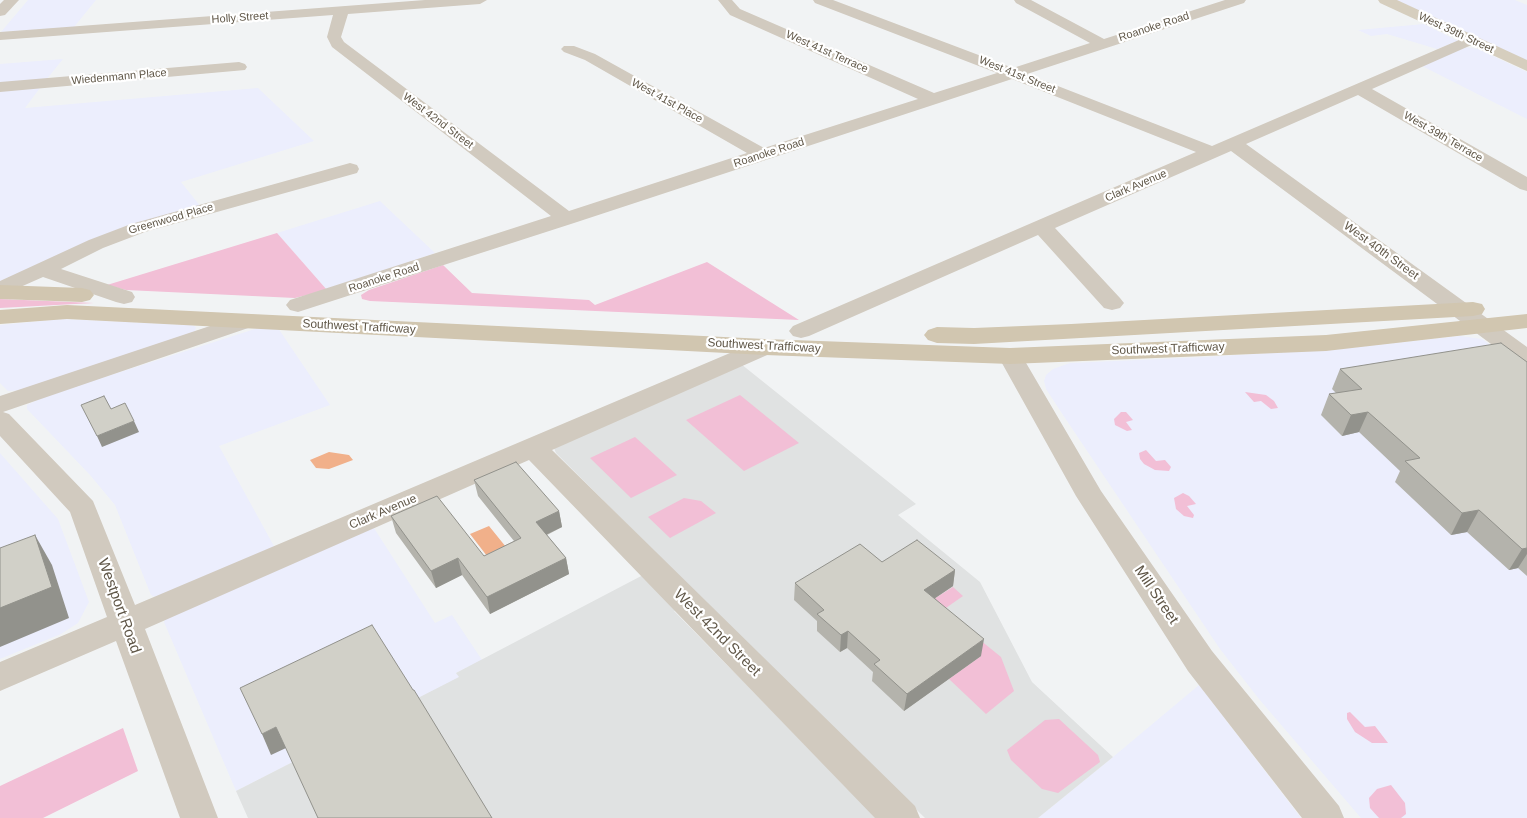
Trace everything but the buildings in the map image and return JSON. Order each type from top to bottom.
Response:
[{"type":"main road","name":"West 39th Street","points":[[1385,0],[1527,66]]},
{"type":"main road","name":"Southwest Trafficway","points":[[0,290],[801,331],[974,336],[1461,310],[1527,304]]},
{"type":"main road","name":"Southwest Trafficway","points":[[0,317],[67,312],[766,347],[1010,356],[1326,342],[1527,321]]},
{"type":"main road","points":[[974,336],[988,342],[1010,356],[1022,347],[1056,339],[1071,332]]},
{"type":"street","points":[[0,12],[12,0]]},
{"type":"street","name":"Holly Street","points":[[0,36],[342,10],[422,2],[480,0]]},
{"type":"street","name":"West 41st Terrace","points":[[725,0],[735,12],[933,99]]},
{"type":"street","name":"West 41st Street","points":[[820,0],[1214,153]]},
{"type":"street","points":[[1021,0],[1103,44]]},
{"type":"street","name":"Roanoke Road","points":[[298,305],[1239,0]]},
{"type":"street","name":"West 42nd Street","points":[[342,10],[334,37],[337,44],[567,219]]},
{"type":"street","name":"Clark Avenue","points":[[801,331],[1471,40]]},
{"type":"street","name":"West 41st Place","points":[[569,49],[590,57],[763,155]]},
{"type":"street","name":"Wiedenmann Place","points":[[0,87],[238,67]]},
{"type":"street","name":"West 39th Terrace","points":[[1360,89],[1527,185]]},
{"type":"street","name":"West 40th Street","points":[[1234,144],[1527,359]]},
{"type":"street","name":"Greenwood Place","points":[[0,290],[96,244],[138,228],[350,169]]},
{"type":"street","points":[[1042,227],[1112,303]]},
{"type":"street","points":[[42,270],[124,297]]},
{"type":"street","points":[[0,405],[246,321]]},
{"type":"street","name":"Clark Avenue","points":[[0,677],[766,347]]},
{"type":"street","name":"Mill Street","points":[[1010,356],[1090,496],[1200,661],[1325,818]]},
{"type":"street","name":"Westport Road","points":[[0,420],[83,508],[199,818]]},
{"type":"street","name":"West 42nd Street","points":[[533,447],[901,818]]},
{"type":"shaded area","points":[[28,0],[96,0],[74,27],[1,32]]},
{"type":"shaded area","points":[[1394,0],[1515,0],[1527,5],[1527,62]]},
{"type":"shaded area","points":[[1424,24],[1458,41],[1437,49],[1387,34],[1371,36],[1358,30]]},
{"type":"shaded area","points":[[1464,47],[1478,49],[1527,72],[1527,119],[1422,66]]},
{"type":"shaded area","points":[[63,59],[46,80],[0,84],[0,64]]},
{"type":"shaded area","points":[[43,84],[25,108],[258,88],[314,141],[181,182],[201,207],[0,281],[0,88]]},
{"type":"shaded area","points":[[380,201],[435,253],[327,290],[277,233]]},
{"type":"shaded area","points":[[277,233],[327,290],[295,298],[126,290],[107,285]]},
{"type":"shaded area","points":[[707,262],[799,320],[370,301],[362,299],[361,295],[369,290],[443,265],[472,293],[589,300],[595,305]]},
{"type":"shaded area","points":[[0,299],[94,303],[0,308]]},
{"type":"shaded area","points":[[62,319],[191,325],[196,327],[195,331],[190,334],[23,390],[8,391],[0,383],[0,325]]},
{"type":"shaded area","points":[[258,328],[278,328],[330,405],[219,446],[275,548],[157,598],[151,595],[115,505],[90,475],[27,409],[27,405],[45,396]]},
{"type":"shaded area","points":[[1460,336],[1482,339],[1527,371],[1527,818],[1361,818],[1259,699],[1220,649],[1063,415],[1046,389],[1044,381],[1046,375],[1053,369],[1070,363],[1349,348]]},
{"type":"shaded area","points":[[741,364],[916,504],[898,515],[980,582],[1032,682],[1113,757],[1038,818],[925,818],[700,597],[674,611],[877,818],[248,818],[236,791],[459,677],[456,673],[666,563],[556,453],[554,448]]},
{"type":"shaded area","points":[[1245,392],[1266,395],[1274,401],[1278,408],[1271,409],[1261,401],[1254,402]]},
{"type":"shaded area","points":[[740,395],[799,443],[744,471],[686,420]]},
{"type":"shaded area","points":[[1121,412],[1126,412],[1133,420],[1126,422],[1132,430],[1127,431],[1115,425],[1114,419]]},
{"type":"shaded area","points":[[635,437],[677,475],[631,498],[590,458]]},
{"type":"shaded area","points":[[1146,450],[1156,461],[1165,460],[1171,467],[1169,471],[1155,470],[1144,464],[1140,459],[1139,453]]},
{"type":"shaded area","points":[[329,452],[349,455],[353,460],[329,469],[316,468],[310,460]]},
{"type":"shaded area","points":[[0,453],[58,519],[89,602],[78,623],[61,634],[0,659]]},
{"type":"shaded area","points":[[1183,493],[1189,496],[1196,504],[1187,506],[1194,515],[1193,518],[1184,516],[1176,509],[1174,498]]},
{"type":"shaded area","points":[[684,498],[701,501],[716,513],[670,538],[648,517]]},
{"type":"shaded area","points":[[372,525],[435,623],[452,615],[482,660],[456,673],[460,677],[236,791],[164,622],[166,617]]},
{"type":"shaded area","points":[[489,526],[506,547],[487,556],[470,534]]},
{"type":"shaded area","points":[[953,587],[963,596],[943,610],[1001,657],[1014,691],[986,714],[949,679],[981,656],[918,609]]},
{"type":"shaded area","points":[[1199,685],[1301,818],[1038,818],[1113,757]]},
{"type":"shaded area","points":[[1350,712],[1365,727],[1375,726],[1388,743],[1372,743],[1355,732],[1347,719],[1347,713]]},
{"type":"shaded area","points":[[1059,719],[1098,755],[1100,762],[1058,793],[1042,789],[1011,760],[1007,750],[1045,720]]},
{"type":"shaded area","points":[[123,728],[138,771],[43,818],[0,818],[0,786]]},
{"type":"shaded area","points":[[1391,785],[1405,803],[1406,814],[1401,818],[1379,818],[1370,808],[1369,798],[1377,789]]}]
